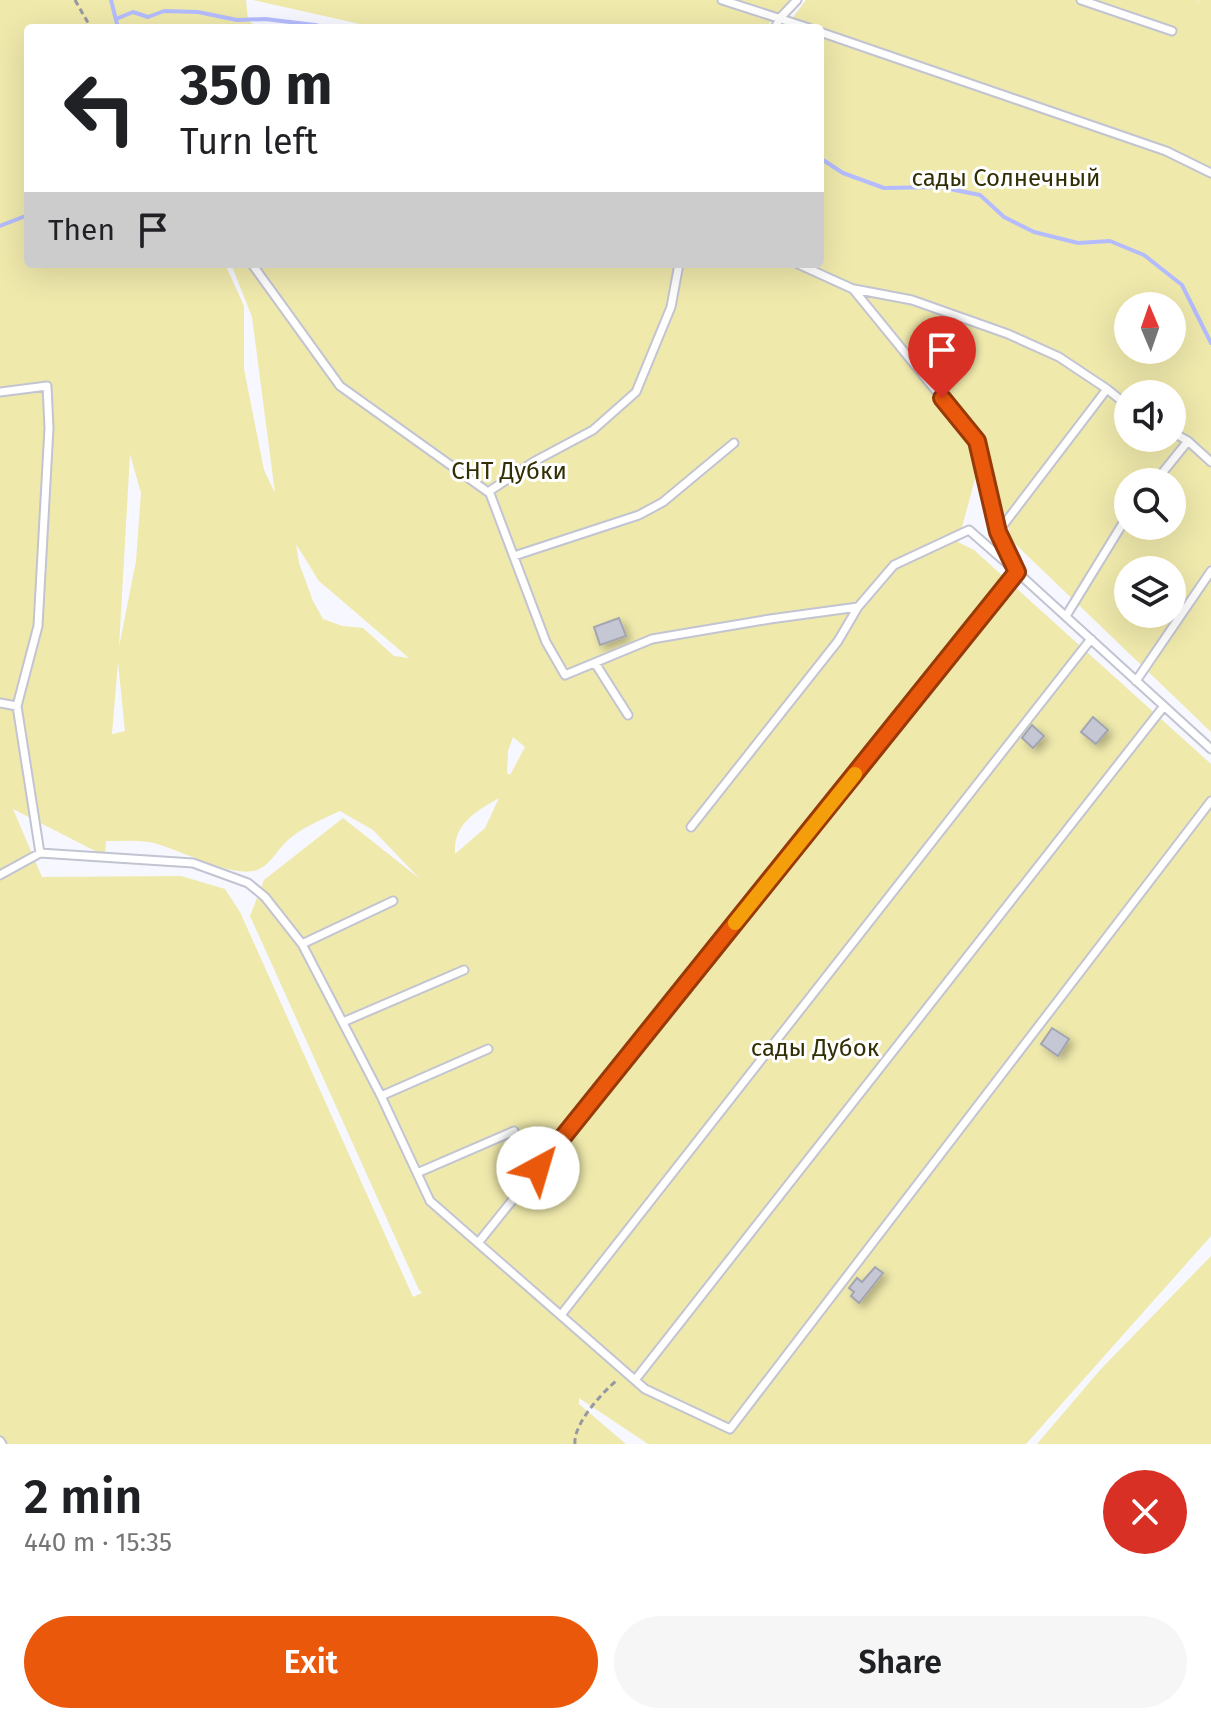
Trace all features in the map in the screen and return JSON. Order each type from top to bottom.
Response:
[{"type":"lane","points":[[722,0],[797,24]]},
{"type":"lane","points":[[777,24],[797,0]]},
{"type":"lane","points":[[1081,0],[1172,31]]},
{"type":"lane","points":[[824,33],[1166,151],[1211,173]]},
{"type":"lane","points":[[255,268],[340,386],[489,491],[546,642],[565,675],[652,639],[858,607]]},
{"type":"lane","points":[[489,491],[535,461],[593,430],[636,392],[671,307],[678,268]]},
{"type":"lane","points":[[807,268],[853,289],[912,300],[1008,334],[1059,357],[1114,395]]},
{"type":"lane","points":[[853,289],[977,441],[998,532],[1017,572]]},
{"type":"lane","points":[[0,392],[47,386],[49,428],[38,626],[17,706],[40,853]]},
{"type":"lane","points":[[998,532],[1107,389]]},
{"type":"lane","points":[[1166,468],[1188,441],[1211,462]]},
{"type":"lane","points":[[514,556],[639,515],[663,502],[734,443]]},
{"type":"lane","points":[[691,827],[838,641],[858,607],[894,565],[969,530],[1211,749]]},
{"type":"lane","points":[[1066,616],[1114,538]]},
{"type":"lane","points":[[1136,681],[1211,571]]},
{"type":"lane","points":[[478,1243],[1017,572]]},
{"type":"lane","points":[[561,1315],[1091,639]]},
{"type":"lane","points":[[595,663],[628,715]]},
{"type":"lane","points":[[0,703],[17,706]]},
{"type":"lane","points":[[635,1380],[1164,706]]},
{"type":"lane","points":[[0,875],[40,853],[193,863],[248,883],[265,897],[302,944],[381,1096],[430,1201],[645,1389],[730,1429],[1211,801]]},
{"type":"lane","points":[[302,944],[393,901]]},
{"type":"lane","points":[[343,1022],[464,970]]},
{"type":"lane","points":[[381,1096],[488,1049]]},
{"type":"lane","points":[[417,1173],[514,1131]]},
{"type":"path","points":[[75,0],[89,24]]},
{"type":"path","points":[[575,1444],[574,1436],[599,1395],[626,1372]]},
{"type":"green space","points":[[0,0],[246,0],[248,21],[254,24],[24,24],[24,268],[227,268],[244,306],[244,369],[264,470],[275,493],[252,317],[233,268],[824,268],[824,24],[788,24],[806,0],[1211,0],[1211,732],[1012,541],[985,442],[958,542],[974,550],[1211,764],[1211,1236],[1026,1444],[648,1444],[579,1398],[579,1404],[626,1444],[0,1444]],"holes":[[[130,454],[141,493],[136,561],[119,647]],[[296,544],[319,581],[409,658],[394,656],[363,628],[342,626],[323,619],[299,563]],[[118,662],[125,731],[112,734]],[[513,737],[525,747],[510,775],[507,773],[508,751]],[[499,798],[485,828],[455,854],[458,835],[467,820]],[[13,809],[105,856],[106,841],[144,841],[237,871],[265,866],[299,832],[340,811],[373,830],[420,879],[343,818],[264,880],[250,916],[422,1293],[413,1297],[240,912],[225,889],[181,876],[42,877]]]},
{"type":"green space","points":[[253,0],[791,0],[769,24],[360,24]]},
{"type":"green space","points":[[1211,1256],[1211,1444],[1037,1444],[1100,1370]]},
{"type":"building","points":[[619,618],[626,636],[600,645],[594,627]]},
{"type":"building","points":[[1093,717],[1108,730],[1096,744],[1081,732]]},
{"type":"building","points":[[1032,725],[1044,736],[1033,748],[1022,738]]},
{"type":"building","points":[[1052,1028],[1069,1039],[1058,1056],[1041,1044]]},
{"type":"building","points":[[875,1267],[883,1273],[859,1303],[851,1296],[854,1292],[849,1288],[857,1278],[862,1282]]},
{"type":"waterway","points":[[111,0],[117,24]]},
{"type":"waterway","points":[[116,19],[133,12],[148,17],[164,11],[307,24]]},
{"type":"waterway","points":[[824,161],[843,173],[884,188],[940,187],[980,195],[1004,217],[1034,232],[1078,243],[1110,241],[1144,255],[1182,285],[1211,343]]},
{"type":"waterway","points":[[0,226],[24,217]]},
{"type":"slow traffic","points":[[735,923],[855,774]]},
{"type":"route","points":[[538,1168],[1017,572],[998,532],[977,441],[942,398]]},
{"type":"park label","name":"сады Солнечный","points":[[1006,178]]},
{"type":"park label","name":"СНТ Дубки","points":[[509,471]]},
{"type":"park label","name":"сады Дубок","points":[[815,1048]]}]
